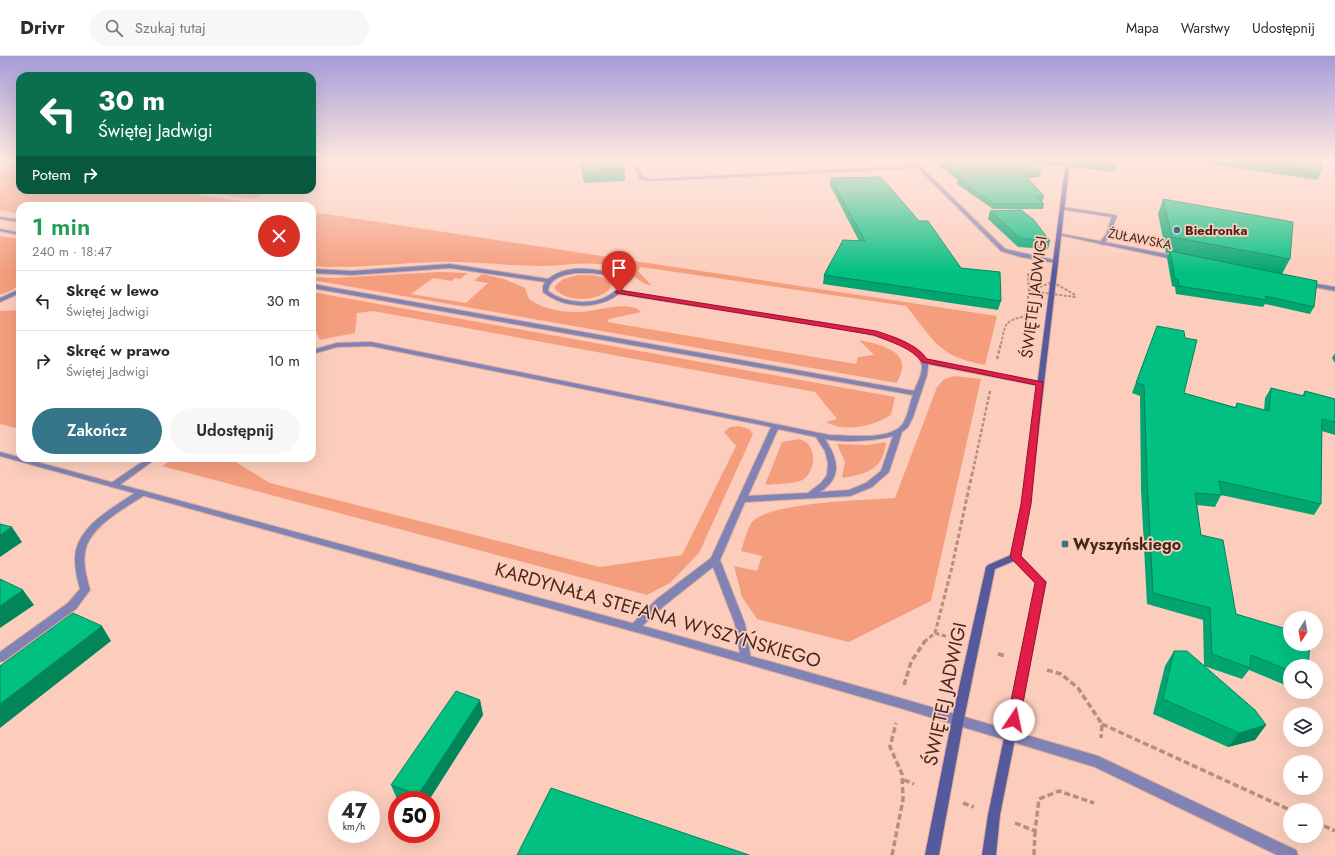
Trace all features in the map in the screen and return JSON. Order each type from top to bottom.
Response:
[{"type":"main road","name":"ŚWIĘTEJ JADWIGI","points":[[932,855],[958,719],[991,567],[1015,557],[1026,504],[1063,197]]},
{"type":"main road","points":[[989,855],[994,815],[1041,582],[1015,557]]},
{"type":"street","points":[[949,197],[1003,250],[1021,256],[1056,261]]},
{"type":"street","points":[[1062,208],[1115,216],[1108,234],[1102,243]]},
{"type":"street","points":[[0,218],[16,220]]},
{"type":"street","points":[[0,230],[16,233]]},
{"type":"street","name":"ŻUŁAWSKA","points":[[1058,234],[1180,258]]},
{"type":"street","points":[[316,271],[352,273],[450,266],[549,281]]},
{"type":"street","points":[[316,351],[337,345],[371,344],[819,435],[874,438],[899,431],[907,425],[925,367],[924,361],[921,355],[910,348],[876,334],[619,292],[603,300],[592,302],[567,302],[550,296],[546,291],[545,286],[549,281],[564,273],[587,270],[598,271],[615,277],[620,282],[621,286],[619,292]]},
{"type":"street","points":[[1296,282],[1335,290]]},
{"type":"street","points":[[316,287],[916,394]]},
{"type":"street","points":[[0,300],[16,293]]},
{"type":"street","points":[[924,361],[1040,384]]},
{"type":"street","points":[[634,628],[661,602],[716,560],[775,426]]},
{"type":"street","points":[[743,499],[850,492],[869,485],[885,472],[899,431]]},
{"type":"street","points":[[810,495],[827,482],[832,472],[833,460],[819,435]]},
{"type":"street","name":"KARDYNAŁA STEFANA WYSZYŃSKIEGO","points":[[0,454],[16,458]]},
{"type":"street","name":"KARDYNAŁA STEFANA WYSZYŃSKIEGO","points":[[29,462],[746,659],[958,719],[1098,762],[1291,855]]},
{"type":"street","points":[[114,485],[147,462]]},
{"type":"street","points":[[0,658],[72,606],[85,590],[80,572],[81,548],[90,532],[100,522],[142,493]]},
{"type":"street","points":[[716,560],[740,624],[746,659]]},
{"type":"path","points":[[906,670],[912,657],[925,639],[935,633],[1006,324],[1009,320],[1025,316],[1029,291]]},
{"type":"path","points":[[1069,297],[1075,296]]},
{"type":"path","points":[[935,633],[948,637]]},
{"type":"path","points":[[1047,670],[1061,674],[1078,688],[1102,724],[1283,807]]},
{"type":"path","points":[[1101,738],[1102,724]]},
{"type":"path","points":[[892,740],[890,746],[898,760],[904,780],[905,797],[892,855]]},
{"type":"path","points":[[904,780],[914,784]]},
{"type":"path","points":[[1034,855],[1038,799],[1059,791],[1094,803]]},
{"type":"path","points":[[960,802],[974,807]]},
{"type":"path","points":[[1015,823],[1035,831]]},
{"type":"path","points":[[1323,825],[1335,831]]},
{"type":"shaded area","points":[[0,197],[217,197],[248,202],[16,202],[16,213],[0,210]]},
{"type":"shaded area","points":[[242,197],[256,197],[254,199]]},
{"type":"shaded area","points":[[316,213],[997,316],[985,365],[956,357],[947,352],[931,338],[906,306],[641,267],[638,271],[652,286],[615,267],[597,264],[542,266],[449,262],[316,266]]},
{"type":"shaded area","points":[[0,236],[16,238],[16,287],[0,295]]},
{"type":"shaded area","points":[[440,272],[468,273],[460,279],[455,278],[452,281],[433,278],[411,294],[466,303],[488,283],[474,281],[482,274],[504,279],[525,288],[529,299],[552,309],[578,312],[620,306],[636,308],[641,312],[609,319],[607,322],[856,364],[858,357],[874,355],[859,340],[879,345],[893,351],[898,355],[901,361],[902,371],[897,383],[316,281],[316,277],[333,278]]},
{"type":"shaded area","points":[[578,275],[602,277],[611,287],[600,296],[583,299],[567,297],[560,294],[555,289],[555,286],[563,279]]},
{"type":"shaded area","points":[[316,293],[895,397],[891,415],[868,425],[850,428],[826,422],[837,419],[815,392],[373,311],[357,313],[355,333],[320,340],[316,332]]},
{"type":"shaded area","points":[[16,310],[16,428],[0,424],[0,311]]},
{"type":"shaded area","points":[[954,376],[981,379],[931,601],[849,642],[757,619],[742,597],[734,566],[757,571],[762,556],[741,551],[752,522],[762,515],[797,506],[842,501],[895,498],[937,387],[943,380]]},
{"type":"shaded area","points":[[739,426],[749,429],[753,434],[699,553],[670,583],[647,595],[162,466],[168,462],[236,462],[270,483],[600,567],[682,555],[736,446],[724,432],[730,427]]},
{"type":"shaded area","points":[[799,439],[805,441],[812,451],[813,463],[808,475],[801,481],[785,484],[765,485],[782,442]]},
{"type":"shaded area","points":[[886,442],[881,459],[877,465],[859,475],[842,478],[845,462],[837,444],[867,445]]},
{"type":"building","points":[[841,197],[899,197],[919,221],[928,221],[961,268],[1000,272],[1001,301],[824,275],[843,240],[865,241]]},
{"type":"building","points":[[984,197],[1037,197],[1044,204],[994,204]]},
{"type":"building","points":[[1163,199],[1293,222],[1290,259],[1172,237]]},
{"type":"building","points":[[1021,210],[1033,219],[1050,241],[1020,238],[990,211]]},
{"type":"building","points":[[1170,251],[1317,281],[1314,307],[1265,296],[1267,300],[1179,286],[1178,279],[1175,279]]},
{"type":"building","points":[[1157,326],[1184,331],[1185,338],[1197,340],[1184,393],[1236,408],[1237,403],[1269,411],[1271,388],[1304,396],[1305,391],[1335,399],[1335,422],[1322,419],[1321,504],[1219,481],[1222,495],[1195,493],[1201,535],[1223,540],[1236,614],[1283,628],[1283,651],[1309,651],[1309,659],[1283,659],[1283,668],[1251,655],[1250,668],[1212,654],[1210,608],[1153,593],[1144,385],[1136,383]]},
{"type":"building","points":[[0,524],[12,527],[0,535]]},
{"type":"building","points":[[0,579],[23,590],[0,606]]},
{"type":"building","points":[[73,613],[102,626],[0,704],[0,666]]},
{"type":"building","points":[[1174,651],[1187,651],[1255,710],[1266,725],[1239,733],[1163,699]]},
{"type":"building","points":[[456,691],[480,700],[421,791],[407,791],[391,785]]},
{"type":"building","points":[[551,788],[749,855],[517,855]]},
{"type":"place","name":"Biedronka","points":[[1177,230]]},
{"type":"place","name":"Wyszyńskiego","points":[[1065,544]]},
{"type":"route","points":[[619,292],[847,328],[876,334],[910,348],[921,355],[924,361],[1040,384],[1026,504],[1015,557],[1041,582],[1014,720]]}]
